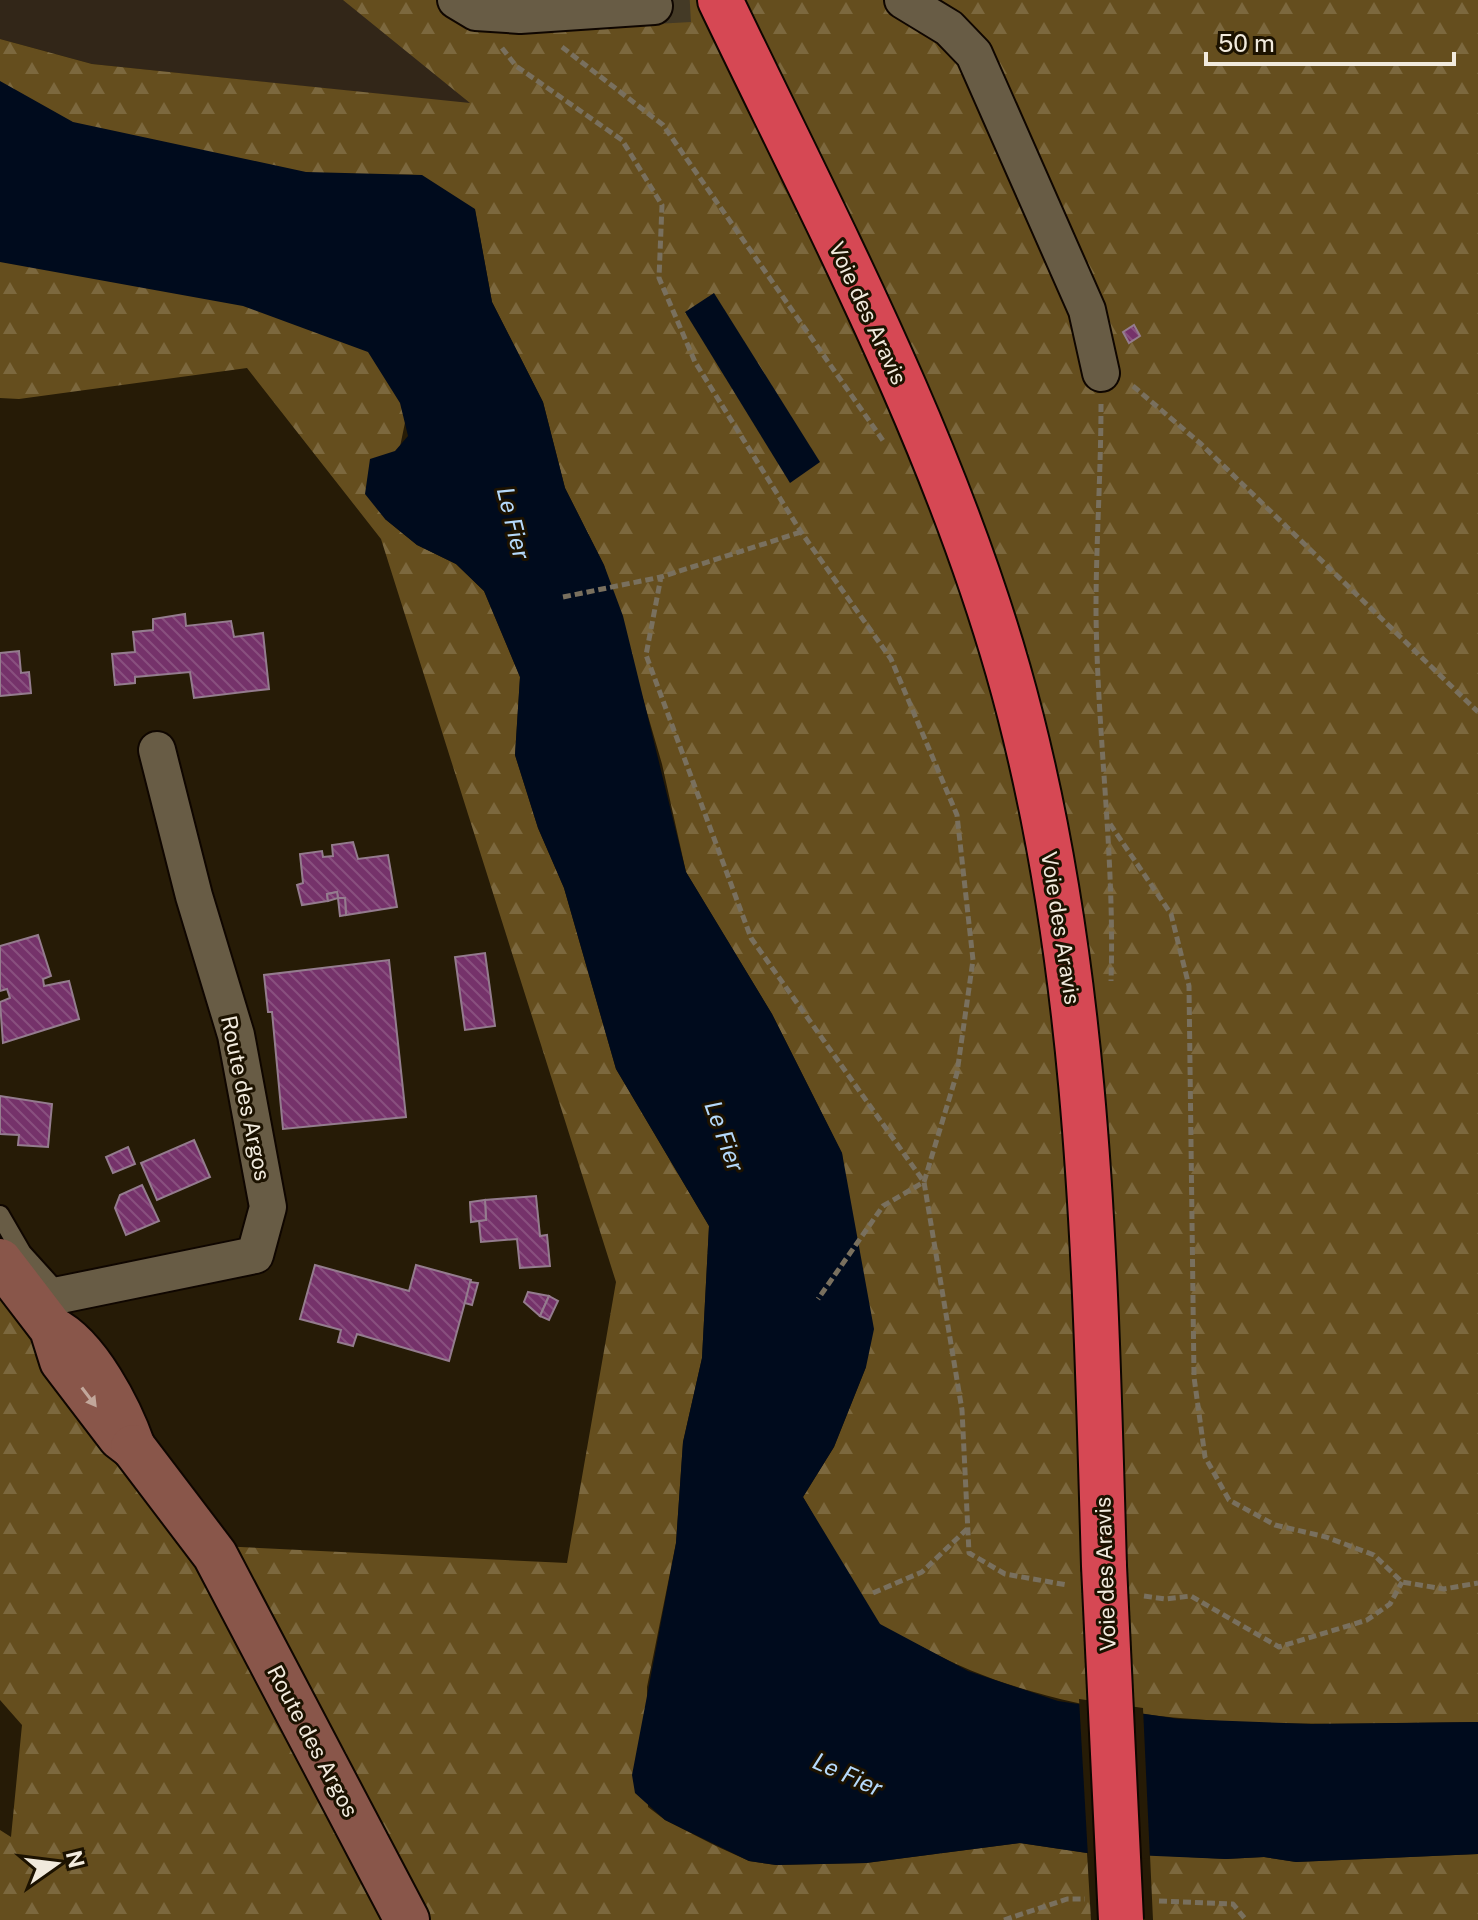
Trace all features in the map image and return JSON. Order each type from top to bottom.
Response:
[{"type":"highway","name":"Voie des Aravis","points":[[720,0],[878,329],[932,452],[990,611],[1030,758],[1058,895],[1073,998],[1096,1330],[1121,1920]]},
{"type":"street","points":[[903,0],[949,28],[974,54],[1087,310],[1101,373]]},
{"type":"street","points":[[466,6],[520,15],[654,6]]},
{"type":"street","name":"Route des Argos","points":[[157,750],[194,896],[236,1035],[268,1207],[255,1255],[40,1302],[62,1361],[120,1437],[133,1447],[215,1555],[407,1920]]},
{"type":"lane","points":[[0,1215],[22,1253],[40,1302]]},
{"type":"path","points":[[466,6],[516,66],[622,140],[662,205],[659,278],[695,362],[801,532],[891,659],[957,815],[973,960],[957,1073],[924,1182],[883,1206],[818,1299]]},
{"type":"path","points":[[520,15],[663,125],[890,451]]},
{"type":"path","points":[[1110,992],[1110,823],[1101,724],[1096,609],[1101,373],[1119,376],[1201,444],[1478,712]]},
{"type":"path","points":[[563,597],[661,577],[801,532]]},
{"type":"path","points":[[661,577],[646,655],[751,938],[924,1182]]},
{"type":"path","points":[[1110,823],[1171,914],[1189,986],[1194,1377],[1205,1457],[1229,1500],[1275,1525],[1326,1537],[1374,1555],[1402,1582],[1444,1589],[1478,1583]]},
{"type":"path","points":[[873,1593],[922,1572],[968,1529]]},
{"type":"shaded area","points":[[0,0],[568,0],[472,104],[92,64],[0,39]]},
{"type":"green space","points":[[343,0],[1478,0],[1478,1722],[1267,1723],[1125,1711],[1056,1698],[989,1677],[894,1634],[882,1626],[868,1609],[803,1497],[834,1447],[866,1367],[842,1153],[772,1014],[686,872],[662,764],[604,565],[565,488],[543,402],[492,302],[475,210],[452,196],[385,519],[417,545],[456,564],[484,591],[520,677],[515,755],[538,828],[564,888],[616,1069],[709,1226],[702,1358],[683,1442],[676,1543],[647,1687],[648,1807],[665,1820],[749,1861],[776,1865],[866,1863],[1020,1843],[1087,1853],[1091,1920],[0,1920],[0,1830],[11,1837],[22,1725],[0,1700],[0,1297],[177,1544],[567,1563],[616,1282],[381,539],[247,368],[19,399],[0,398],[0,39],[92,64],[470,103]]},
{"type":"green space","points":[[1478,1854],[1478,1920],[1153,1920],[1150,1855],[1226,1859],[1264,1857],[1296,1862]]},
{"type":"water","name":"Le Fier","points":[[0,81],[73,122],[306,172],[422,175],[475,209],[492,302],[543,402],[565,488],[604,565],[623,616],[686,872],[772,1014],[842,1153],[874,1329],[866,1367],[834,1447],[803,1497],[880,1624],[968,1671],[1058,1701],[1179,1719],[1311,1724],[1478,1722],[1478,1854],[1296,1862],[1264,1857],[1226,1859],[1087,1853],[1020,1843],[866,1863],[776,1865],[749,1861],[665,1820],[635,1793],[632,1775],[676,1543],[683,1442],[702,1358],[709,1226],[616,1069],[564,888],[538,828],[515,755],[520,677],[484,591],[456,564],[417,545],[385,519],[365,494],[370,459],[395,451],[408,436],[400,403],[368,352],[243,306],[0,262]]},
{"type":"water","points":[[714,293],[820,462],[790,483],[685,312]]},
{"type":"pier","points":[[1079,1699],[1143,1708],[1150,1859],[1088,1857]]},
{"type":"building","points":[[1134,325],[1140,336],[1129,343],[1123,332]]},
{"type":"building","points":[[185,614],[186,626],[231,621],[234,637],[263,633],[269,689],[194,698],[190,672],[135,677],[135,683],[115,685],[112,654],[135,652],[133,632],[153,630],[153,619]]},
{"type":"building","points":[[19,651],[21,673],[29,672],[31,693],[0,696],[0,653]]},
{"type":"building","points":[[353,842],[358,859],[388,855],[397,907],[346,915],[345,898],[338,898],[337,892],[327,894],[328,901],[302,905],[297,885],[303,883],[300,854],[322,851],[323,857],[333,856],[332,845]]},
{"type":"building","points":[[337,892],[338,898],[328,901],[327,894]]},
{"type":"building","points":[[338,898],[345,898],[346,915],[340,916]]},
{"type":"building","points":[[38,935],[51,976],[43,979],[44,986],[69,981],[79,1019],[3,1043],[0,1002],[10,998],[7,989],[0,991],[0,946]]},
{"type":"building","points":[[485,953],[495,1026],[465,1030],[455,957]]},
{"type":"building","points":[[389,960],[406,1117],[283,1129],[272,1012],[268,1012],[264,975]]},
{"type":"building","points":[[0,1096],[52,1104],[48,1147],[18,1145],[19,1135],[0,1134]]},
{"type":"building","points":[[194,1140],[210,1177],[157,1200],[141,1163]]},
{"type":"building","points":[[128,1147],[135,1164],[113,1173],[106,1157]]},
{"type":"building","points":[[142,1185],[159,1221],[126,1235],[115,1208],[120,1195]]},
{"type":"building","points":[[536,1196],[540,1236],[547,1235],[550,1266],[520,1268],[517,1239],[481,1242],[479,1221],[486,1220],[485,1200]]},
{"type":"building","points":[[485,1200],[486,1220],[471,1222],[470,1202]]},
{"type":"building","points":[[315,1265],[409,1291],[416,1265],[471,1280],[449,1361],[357,1334],[353,1346],[338,1342],[341,1330],[300,1319]]},
{"type":"building","points":[[470,1282],[478,1283],[472,1305],[465,1303]]},
{"type":"building","points":[[528,1292],[549,1296],[540,1316],[524,1302]]},
{"type":"building","points":[[549,1296],[558,1301],[549,1320],[540,1316]]},
{"type":"tunnel","points":[[654,6],[761,0]]}]
